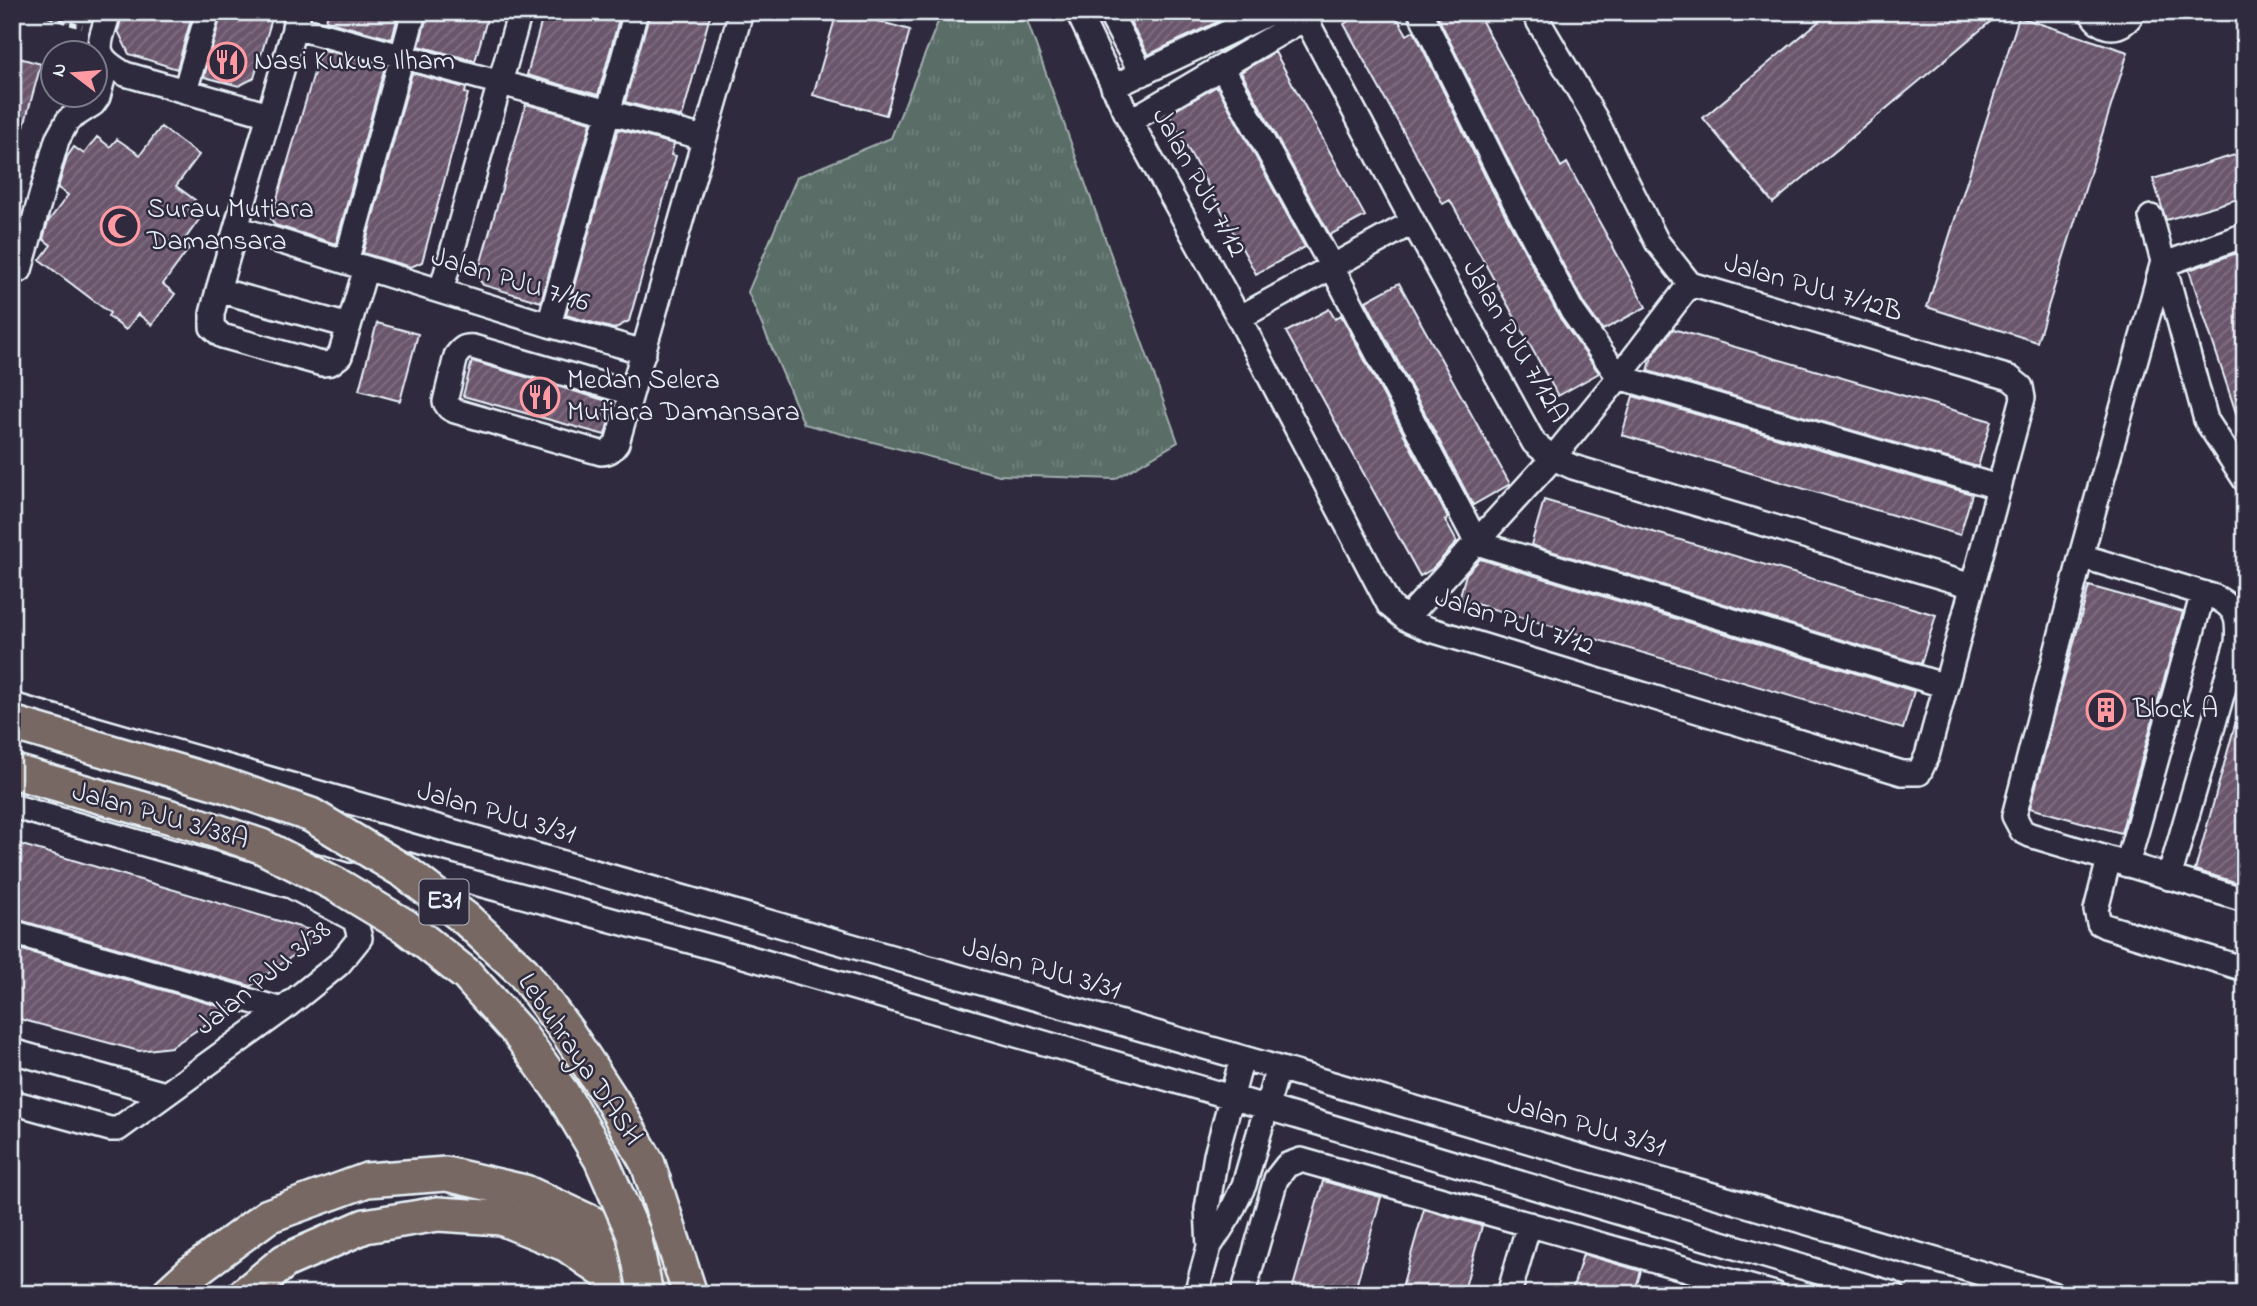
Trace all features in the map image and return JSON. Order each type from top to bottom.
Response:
[{"type":"highway","name":"Lebuhraya DASH","points":[[12,723],[224,785],[311,815],[405,872],[466,919],[523,972],[568,1033],[611,1099],[648,1164],[690,1294]]},
{"type":"highway","name":"Lebuhraya DASH","points":[[12,771],[200,825],[261,846],[337,885],[405,926],[467,975],[525,1042],[562,1093],[601,1159],[634,1235],[646,1294]]},
{"type":"highway","points":[[168,1294],[191,1273],[268,1216],[367,1180],[446,1174],[525,1192],[593,1223],[660,1276],[672,1294]]},
{"type":"highway","points":[[245,1294],[285,1261],[365,1226],[438,1214],[501,1218],[567,1245],[629,1289],[632,1294]]},
{"type":"street","points":[[102,38],[110,12]]},
{"type":"street","points":[[184,91],[208,12]]},
{"type":"street","points":[[414,12],[402,56],[356,265],[349,326],[340,356],[331,363],[322,364],[222,336],[212,327],[212,314],[296,20],[402,56],[704,138]]},
{"type":"street","points":[[441,291],[520,12]]},
{"type":"street","points":[[549,325],[636,12]]},
{"type":"street","points":[[631,393],[466,346],[456,356],[445,402],[455,411],[601,453],[608,453],[617,443],[741,12]]},
{"type":"street","name":"Jalan PJU 7/12","points":[[1078,12],[1129,121],[1239,318],[1389,605],[1406,619],[1428,629],[1902,773],[1919,773],[1927,756],[1972,586]]},
{"type":"street","points":[[1109,12],[1142,74]]},
{"type":"street","points":[[1113,87],[1271,12]]},
{"type":"street","points":[[1420,12],[1502,178],[1572,311],[1619,377],[1998,488]]},
{"type":"street","name":"Jalan PJU 7/12B","points":[[1533,12],[1595,118],[1657,242],[1690,284],[2010,378],[2021,387],[2023,398],[1972,586]]},
{"type":"street","points":[[2091,12],[2098,22],[2113,28],[2128,20],[2133,12]]},
{"type":"street","points":[[1129,121],[1303,16]]},
{"type":"street","name":"Jalan PJU 7/12A","points":[[1303,16],[1534,443],[1553,458],[1573,467],[1972,586]]},
{"type":"street","points":[[108,65],[125,74],[269,115]]},
{"type":"street","points":[[1222,67],[1332,267],[1477,543],[1946,686]]},
{"type":"street","points":[[20,270],[57,140],[68,120],[87,108]]},
{"type":"street","points":[[2151,217],[2206,420],[2245,480]]},
{"type":"street","points":[[1239,318],[1413,222]]},
{"type":"street","name":"Jalan PJU 7/16","points":[[237,228],[644,352]]},
{"type":"street","points":[[2162,265],[2245,235]]},
{"type":"street","points":[[2162,265],[2081,556],[2014,816],[2022,831],[2030,835],[2245,900]]},
{"type":"street","points":[[1406,619],[1553,458],[1690,284]]},
{"type":"street","points":[[218,290],[349,326]]},
{"type":"street","points":[[2081,556],[2226,602],[2234,611],[2238,622],[2241,644],[2169,878]]},
{"type":"street","points":[[2203,593],[2118,862],[2096,910],[2099,923],[2105,926],[2245,969]]},
{"type":"street","name":"Jalan PJU 3/31","points":[[12,705],[1278,1068],[2053,1294]]},
{"type":"street","points":[[12,747],[348,849],[730,952],[1231,1097],[1893,1294]]},
{"type":"street","name":"Jalan PJU 3/38A","points":[[12,806],[291,886]]},
{"type":"street","name":"Jalan PJU 3/38","points":[[12,1101],[118,1129],[282,1010],[339,964],[360,938],[355,920],[291,886]]},
{"type":"street","points":[[12,932],[282,1010]]},
{"type":"street","points":[[12,1051],[165,1094]]},
{"type":"street","points":[[1209,1247],[1207,1209],[1216,1155],[1242,1058]]},
{"type":"street","points":[[1196,1294],[1209,1247],[1229,1216],[1244,1185],[1278,1068]]},
{"type":"street","points":[[1243,1294],[1276,1179],[1286,1165],[1301,1160],[1775,1294]]},
{"type":"street","points":[[1509,1294],[1529,1224]]},
{"type":"path","points":[[36,12],[84,27]]},
{"type":"green space","points":[[942,12],[1024,12],[1178,442],[1115,479],[999,475],[804,424],[748,292],[797,177],[891,138]]},
{"type":"building","points":[[123,12],[193,12],[177,69],[129,54],[118,31]]},
{"type":"building","points":[[222,12],[274,12],[254,78],[239,86],[204,77]]},
{"type":"building","points":[[328,12],[399,12],[392,39],[326,21]]},
{"type":"building","points":[[428,12],[489,12],[475,61],[419,46]]},
{"type":"building","points":[[544,12],[621,12],[598,95],[527,75]]},
{"type":"building","points":[[650,12],[711,12],[682,117],[625,102]]},
{"type":"building","points":[[837,12],[910,30],[886,115],[813,95]]},
{"type":"building","points":[[1125,12],[1238,12],[1148,55]]},
{"type":"building","points":[[1364,12],[1394,12],[1407,35],[1414,31],[1489,184],[1560,318],[1599,373],[1558,396],[1450,200],[1443,204],[1344,24]]},
{"type":"building","points":[[1448,12],[1477,12],[1561,167],[1567,163],[1646,307],[1603,330],[1584,304],[1514,172],[1438,17]]},
{"type":"building","points":[[1830,12],[2002,12],[1773,203],[1703,118]]},
{"type":"building","points":[[2019,17],[2128,52],[2037,342],[1927,307]]},
{"type":"building","points":[[321,49],[385,66],[336,244],[275,225],[271,219]]},
{"type":"building","points":[[1275,52],[1365,216],[1330,235],[1241,72]]},
{"type":"building","points":[[12,56],[38,63],[38,75],[18,148],[12,147]]},
{"type":"building","points":[[412,73],[466,88],[465,93],[468,94],[422,262],[411,267],[363,253]]},
{"type":"building","points":[[1217,86],[1305,247],[1256,274],[1169,114]]},
{"type":"building","points":[[526,104],[591,122],[541,302],[483,285],[477,276]]},
{"type":"building","name":"Surau Mutiara Damansara","points":[[161,127],[199,155],[176,186],[195,200],[189,208],[201,217],[183,242],[190,247],[163,284],[175,294],[152,325],[138,314],[126,330],[108,316],[110,313],[40,260],[51,245],[43,239],[48,222],[68,195],[58,188],[67,157],[74,147],[84,154],[97,137],[110,147],[117,139],[140,155]]},
{"type":"building","points":[[618,129],[674,144],[671,155],[676,156],[629,321],[614,329],[566,315]]},
{"type":"building","points":[[2245,152],[2245,197],[2166,220],[2153,179]]},
{"type":"building","points":[[2245,250],[2245,427],[2241,428],[2189,270]]},
{"type":"building","points":[[1399,283],[1510,484],[1473,505],[1366,301]]},
{"type":"building","points":[[1329,309],[1335,319],[1341,315],[1448,518],[1445,520],[1457,542],[1432,569],[1420,576],[1286,332]]},
{"type":"building","points":[[377,323],[418,334],[400,401],[359,390]]},
{"type":"building","points":[[1673,329],[1991,421],[1978,467],[1648,371],[1652,357]]},
{"type":"building","name":"Medan Selera Mutiara Damansara","points":[[472,361],[614,403],[605,435],[463,396]]},
{"type":"building","points":[[1633,396],[1972,494],[1960,535],[1622,435]]},
{"type":"building","points":[[1544,500],[1936,615],[1921,664],[1531,545]]},
{"type":"building","points":[[1480,559],[1914,691],[1903,729],[1459,599],[1466,574]]},
{"type":"building","name":"Block A","points":[[2089,586],[2183,612],[2121,833],[2030,808]]},
{"type":"building","points":[[2239,710],[2245,710],[2245,885],[2195,870]]},
{"type":"building","points":[[12,842],[323,934],[251,986],[12,918]]},
{"type":"building","points":[[12,947],[229,1009],[171,1047],[139,1051],[12,1017]]},
{"type":"building","points":[[1323,1181],[1381,1197],[1354,1294],[1291,1294]]},
{"type":"building","points":[[1424,1209],[1482,1226],[1463,1294],[1400,1294]]},
{"type":"building","points":[[1583,1254],[1641,1271],[1634,1294],[1571,1294]]},
{"type":"building","points":[[1681,1282],[1723,1294],[1678,1294]]},
{"type":"place","name":"Nasi Kukus Ilham","points":[[227,62]]},
{"type":"place","name":"Surau Mutiara Damansara","points":[[120,226]]},
{"type":"place","name":"Medan Selera Mutiara Damansara","points":[[540,397]]},
{"type":"place","name":"Block A","points":[[2106,710]]}]
